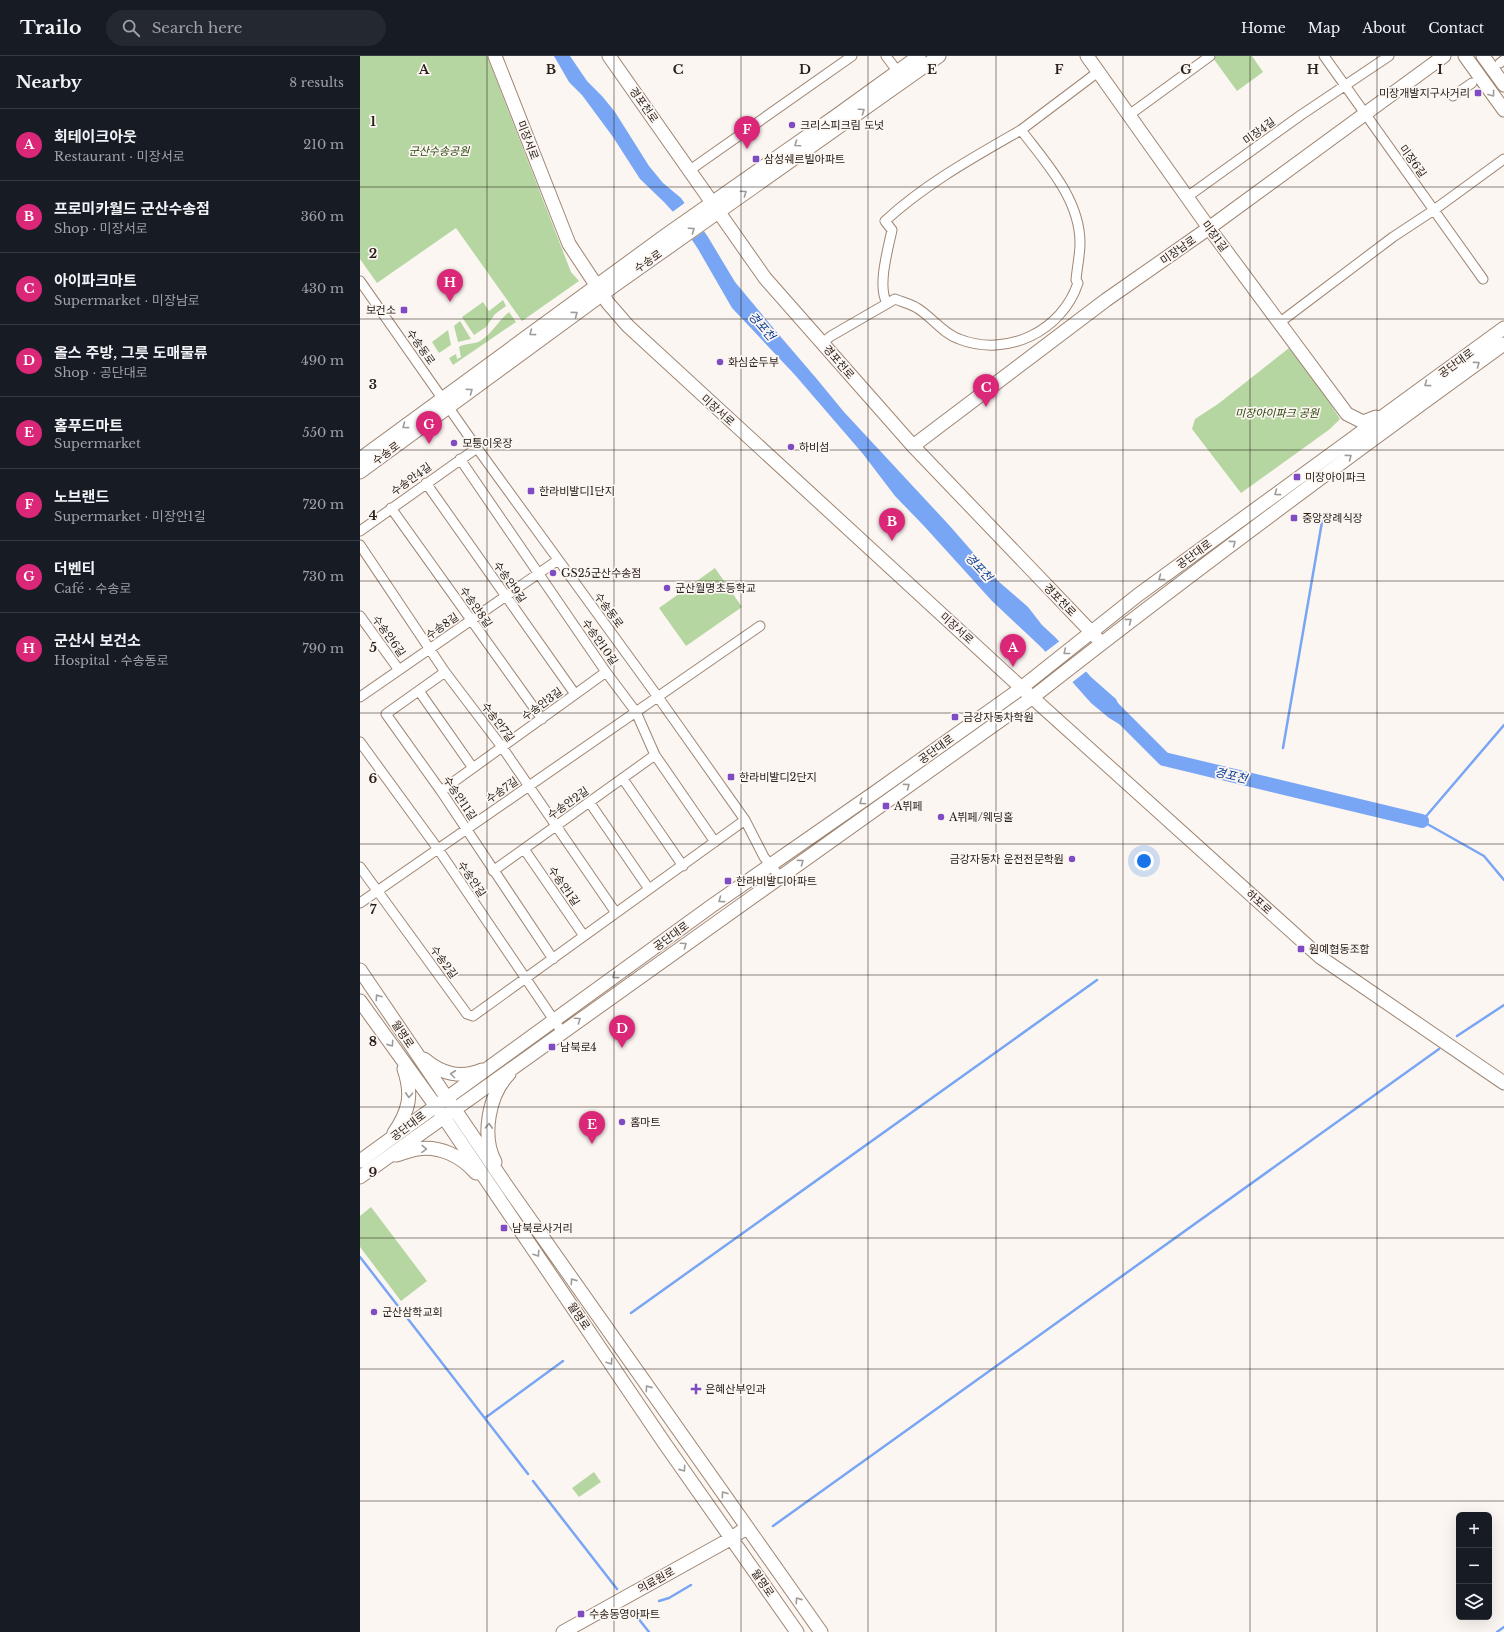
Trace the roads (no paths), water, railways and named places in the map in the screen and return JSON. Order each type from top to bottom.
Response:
[{"type":"street","name":"미장서로","points":[[495,56],[568,244],[617,314],[642,340],[1033,697]]},
{"type":"street","name":"경포천로","points":[[609,56],[690,170],[712,209],[765,278],[913,446],[1091,632],[1100,644]]},
{"type":"street","points":[[690,170],[852,56]]},
{"type":"street","points":[[886,56],[898,72]]},
{"type":"street","name":"수송로","points":[[360,472],[445,403],[920,56]]},
{"type":"street","name":"수송로","points":[[712,209],[939,56]]},
{"type":"street","name":"미장1길","points":[[1087,56],[1209,228],[1347,414]]},
{"type":"street","points":[[1129,115],[1210,56]]},
{"type":"street","name":"미장6길","points":[[1324,56],[1483,279]]},
{"type":"street","name":"미장4길","points":[[1187,197],[1301,115],[1389,56]]},
{"type":"street","name":"미장남로","points":[[913,446],[1106,300],[1209,228],[1444,56]]},
{"type":"street","points":[[1465,56],[1504,110]]},
{"type":"street","points":[[1483,56],[1504,85]]},
{"type":"street","points":[[887,303],[883,296],[883,280],[892,230],[885,221],[904,204],[957,167],[1021,130],[1094,75],[1099,73]]},
{"type":"street","points":[[1453,96],[1472,83]]},
{"type":"street","points":[[822,343],[895,299],[917,308],[944,331],[958,339],[989,346],[1002,346],[1021,341],[1036,333],[1063,311],[1075,292],[1078,283],[1076,280],[1080,243],[1079,229],[1073,205],[1066,193],[1055,175],[1021,130]]},
{"type":"street","points":[[1279,323],[1393,237],[1434,210],[1504,159]]},
{"type":"street","name":"수송동로","points":[[360,281],[477,448],[658,697],[745,820],[764,857],[780,877]]},
{"type":"street","name":"공단대로","points":[[360,1161],[384,1152],[443,1116],[451,1103],[502,1058],[770,864],[877,791],[1022,688],[1150,586],[1504,328]]},
{"type":"street","name":"공단대로","points":[[360,1177],[384,1152],[435,1106],[451,1103],[529,1056],[1033,697],[1100,644],[1372,440],[1504,344]]},
{"type":"street","name":"수송로","points":[[360,458],[445,403]]},
{"type":"street","points":[[1347,414],[1363,422],[1389,411]]},
{"type":"street","points":[[1331,454],[1347,436],[1347,414]]},
{"type":"street","name":"수송안4길","points":[[360,531],[477,448]]},
{"type":"street","name":"수송안10길","points":[[460,459],[606,672],[636,712],[655,755],[715,842]]},
{"type":"street","name":"수송안9길","points":[[426,483],[575,694]]},
{"type":"street","name":"수송안8길","points":[[391,508],[542,719]]},
{"type":"street","name":"수송안7길","points":[[360,545],[445,672],[502,747],[616,913]]},
{"type":"street","name":"수송8길","points":[[361,693],[431,649],[558,560]]},
{"type":"street","name":"수송안6길","points":[[360,616],[399,670]]},
{"type":"street","name":"수송7길","points":[[360,903],[760,626]]},
{"type":"street","name":"수송안11길","points":[[445,672],[386,714],[441,791],[553,959]]},
{"type":"street","name":"수송안3길","points":[[441,791],[606,672]]},
{"type":"street","points":[[419,691],[473,768]]},
{"type":"street","name":"하포로","points":[[1033,697],[1320,957],[1504,1083]]},
{"type":"street","name":"수송안길","points":[[360,743],[438,849],[562,1032]]},
{"type":"street","name":"수송안2길","points":[[493,871],[655,755]]},
{"type":"street","points":[[623,779],[683,866]]},
{"type":"street","points":[[590,803],[649,889]]},
{"type":"street","points":[[525,979],[745,820]]},
{"type":"street","name":"수송안1길","points":[[524,849],[584,936]]},
{"type":"street","name":"수송2길","points":[[360,867],[467,1014],[473,1016],[525,979]]},
{"type":"street","name":"월명로","points":[[360,970],[508,1188],[821,1632]]},
{"type":"street","name":"월명로","points":[[360,1001],[443,1116],[665,1444],[797,1632]]},
{"type":"street","points":[[412,1047],[432,1066],[444,1072],[457,1075],[479,1071],[502,1058]]},
{"type":"street","points":[[508,1188],[492,1156],[488,1131],[490,1113],[493,1098],[505,1078],[529,1056]]},
{"type":"street","points":[[384,1152],[407,1110],[409,1096],[408,1081],[400,1058]]},
{"type":"street","points":[[384,1152],[418,1148],[442,1150],[454,1155],[473,1170],[497,1196]]},
{"type":"street","name":"의료원로","points":[[563,1632],[732,1538],[747,1527]]},
{"type":"water","points":[[554,56],[570,56],[587,81],[615,112],[649,166],[663,183],[681,198],[708,237],[735,282],[844,412],[949,525],[998,581],[1028,607],[1042,625],[1056,638],[1091,677],[1116,699],[1131,731],[1109,718],[1091,703],[1042,648],[992,601],[895,496],[863,454],[795,375],[732,308],[698,249],[674,213],[640,179],[613,137],[582,95],[569,82]]},
{"type":"waterway","points":[[1283,748],[1323,516]]},
{"type":"waterway","name":"경포천","points":[[1113,708],[1164,759],[1422,821]]},
{"type":"waterway","name":"경포천","points":[[1504,725],[1422,821],[1484,856],[1504,880]]},
{"type":"waterway","points":[[631,1313],[1097,980]]},
{"type":"waterway","points":[[1457,1036],[1504,1005]]},
{"type":"waterway","points":[[773,1526],[1439,1049]]},
{"type":"waterway","points":[[360,1257],[528,1474]]},
{"type":"waterway","points":[[485,1418],[563,1361]]},
{"type":"waterway","points":[[533,1481],[617,1589]]},
{"type":"waterway","points":[[659,1601],[669,1598],[691,1585]]},
{"type":"waterway","points":[[634,1613],[649,1632]]},
{"type":"waterway","points":[[1497,1632],[1504,1627]]},
{"type":"place","name":"미장개발지구사거리","points":[[1478,93]]},
{"type":"place","name":"크리스피크림 도넛","points":[[792,125]]},
{"type":"place","name":"노브랜드","points":[[747,149]]},
{"type":"place","name":"삼성쉐르빌아파트","points":[[756,159]]},
{"type":"place","name":"군산시 보건소","points":[[450,302]]},
{"type":"place","name":"보건소","points":[[404,310]]},
{"type":"place","name":"화심순두부","points":[[720,362]]},
{"type":"place","name":"아이파크마트","points":[[986,407]]},
{"type":"place","name":"모퉁이옷장","points":[[454,443]]},
{"type":"place","name":"더벤티","points":[[429,444]]},
{"type":"place","name":"하비섬","points":[[791,447]]},
{"type":"place","name":"미장아이파크","points":[[1297,477]]},
{"type":"place","name":"한라비발디1단지","points":[[531,491]]},
{"type":"place","name":"중앙장례식장","points":[[1294,518]]},
{"type":"place","name":"프로미카월드 군산수송점","points":[[892,541]]},
{"type":"place","name":"GS25군산수송점","points":[[553,573]]},
{"type":"place","name":"군산월명초등학교","points":[[667,588]]},
{"type":"place","name":"회테이크아웃","points":[[1013,667]]},
{"type":"place","name":"금강자동차학원","points":[[955,717]]},
{"type":"place","name":"한라비발디2단지","points":[[731,777]]},
{"type":"place","name":"A뷔페","points":[[886,806]]},
{"type":"place","name":"A뷔페/웨딩홀","points":[[941,817]]},
{"type":"place","name":"금강자동차 운전전문학원","points":[[1072,859]]},
{"type":"place","name":"한라비발디아파트","points":[[728,881]]},
{"type":"place","name":"원예협동조합","points":[[1301,949]]},
{"type":"place","name":"남북로4","points":[[552,1047]]},
{"type":"place","name":"올스 주방, 그릇 도매물류","points":[[622,1048]]},
{"type":"place","name":"홈마트","points":[[622,1122]]},
{"type":"place","name":"홈푸드마트","points":[[592,1144]]},
{"type":"place","name":"남북로사거리","points":[[504,1228]]},
{"type":"place","name":"군산삼학교회","points":[[374,1312]]},
{"type":"place","name":"은혜산부인과","points":[[696,1389]]},
{"type":"place","name":"수송동영아파트","points":[[581,1614]]},
{"type":"park label","name":"군산수송공원","points":[[439,151]]},
{"type":"park label","name":"미장아이파크 공원","points":[[1277,413]]}]
